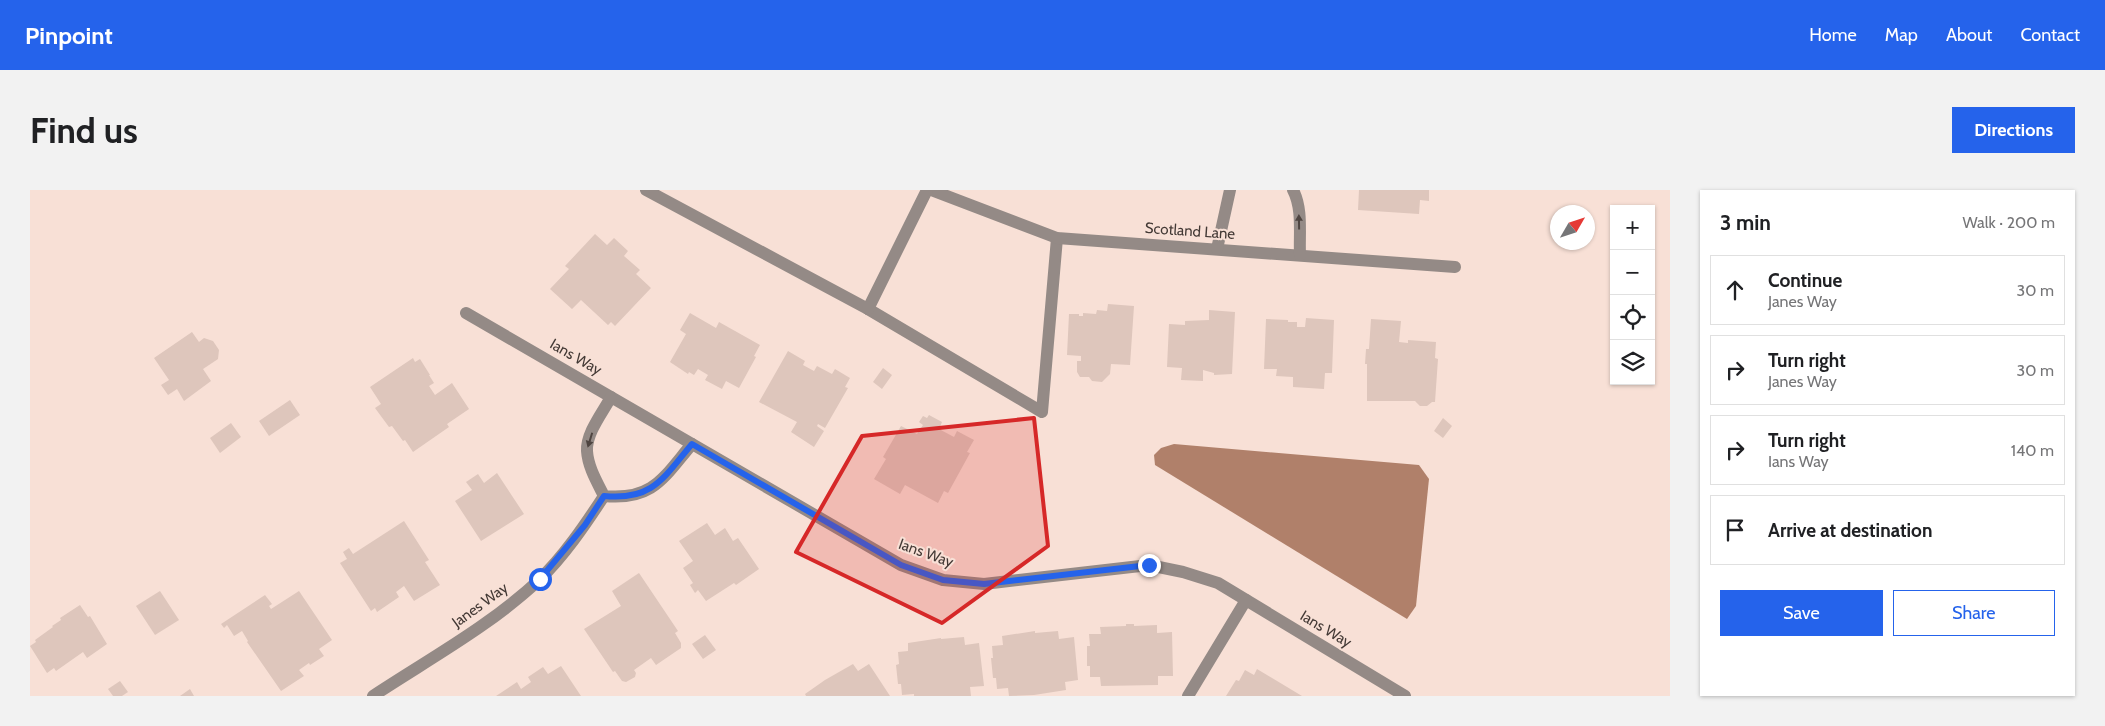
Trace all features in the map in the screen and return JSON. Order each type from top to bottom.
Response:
[{"type":"street","points":[[646,190],[868,309],[1042,412],[1057,238]]},
{"type":"street","points":[[868,309],[929,190]]},
{"type":"street","name":"Scotland Lane","points":[[929,190],[1057,238],[1455,267]]},
{"type":"street","points":[[1217,249],[1230,190]]},
{"type":"street","points":[[1293,190],[1297,197],[1299,209],[1300,255]]},
{"type":"street","name":"Ians Way","points":[[466,312],[901,565],[943,580],[984,584],[1149,565],[1184,572],[1218,583],[1405,696]]},
{"type":"street","points":[[611,396],[592,432],[587,449],[590,466],[604,496],[623,498],[644,492],[660,482],[692,444]]},
{"type":"street","name":"Janes Way","points":[[373,696],[499,614],[540,579],[585,525],[604,496]]},
{"type":"street","points":[[1188,696],[1246,600]]},
{"type":"highlighted area","points":[[1034,418],[1048,546],[942,623],[796,552],[862,436]]},
{"type":"shaded area","points":[[1174,444],[1419,465],[1429,479],[1416,606],[1407,619],[1155,465],[1154,455],[1161,448]]},
{"type":"building","points":[[1359,190],[1429,190],[1429,201],[1420,200],[1419,214],[1358,210]]},
{"type":"building","points":[[595,234],[607,245],[614,238],[628,251],[624,256],[640,270],[636,274],[651,288],[615,326],[611,322],[608,325],[581,300],[572,309],[550,289],[569,269],[565,266]]},
{"type":"building","points":[[1108,304],[1134,306],[1130,365],[1111,364],[1110,374],[1102,382],[1092,381],[1089,377],[1080,377],[1077,372],[1077,361],[1081,361],[1081,356],[1067,355],[1069,314],[1083,316],[1083,313],[1096,314],[1097,310],[1107,311]]},
{"type":"building","points":[[1209,310],[1235,312],[1232,374],[1214,375],[1214,373],[1203,370],[1203,381],[1181,380],[1182,368],[1167,367],[1169,324],[1185,325],[1185,321],[1209,320]]},
{"type":"building","points":[[690,313],[716,328],[719,322],[760,345],[754,356],[756,357],[739,388],[726,381],[722,389],[705,380],[708,375],[698,369],[694,375],[689,372],[688,374],[670,362],[686,334],[680,330]]},
{"type":"building","points":[[1306,318],[1334,320],[1332,373],[1325,373],[1324,389],[1293,387],[1293,377],[1276,376],[1277,369],[1264,369],[1266,319],[1288,320],[1288,322],[1297,322],[1297,327],[1305,327]]},
{"type":"building","points":[[1371,319],[1401,321],[1399,342],[1408,343],[1408,340],[1436,342],[1435,358],[1438,359],[1435,402],[1427,406],[1420,406],[1415,401],[1367,401],[1367,364],[1365,364],[1366,349],[1369,349]]},
{"type":"building","points":[[192,332],[199,342],[204,338],[213,341],[219,350],[218,359],[203,369],[211,381],[184,401],[177,389],[168,395],[161,385],[169,380],[154,358]]},
{"type":"building","points":[[788,351],[805,361],[803,365],[814,371],[817,366],[832,374],[835,369],[850,378],[845,387],[848,388],[825,428],[818,424],[817,426],[824,431],[814,447],[791,432],[797,422],[759,402]]},
{"type":"building","points":[[413,358],[415,362],[420,359],[430,375],[434,383],[429,386],[435,395],[452,383],[469,409],[447,424],[449,427],[413,452],[392,426],[389,427],[375,408],[381,404],[370,387]]},
{"type":"building","points":[[883,368],[892,375],[882,389],[873,382]]},
{"type":"building","points":[[290,400],[300,415],[269,436],[259,421]]},
{"type":"building","points":[[929,415],[942,422],[939,429],[954,437],[957,431],[974,440],[967,452],[970,453],[948,493],[944,491],[938,503],[905,485],[900,494],[874,479],[886,459],[883,457],[901,426],[917,434],[923,425],[919,422],[923,416],[927,418]]},
{"type":"building","points":[[1443,418],[1452,426],[1443,438],[1434,431]]},
{"type":"building","points":[[231,423],[241,437],[220,453],[210,438]]},
{"type":"building","points":[[497,473],[524,514],[481,541],[455,501],[472,490],[466,482],[478,474],[484,483]]},
{"type":"building","points":[[404,521],[429,560],[425,562],[440,585],[414,601],[404,586],[396,592],[399,597],[377,612],[375,608],[371,611],[340,563],[347,559],[343,552],[349,548],[353,554]]},
{"type":"building","points":[[707,523],[715,535],[725,528],[733,541],[738,538],[759,569],[736,585],[734,583],[706,601],[698,590],[695,593],[690,585],[693,583],[683,568],[693,561],[679,541]]},
{"type":"building","points":[[639,573],[678,631],[675,633],[681,643],[681,648],[656,665],[651,658],[634,670],[636,673],[635,677],[626,682],[622,681],[615,671],[613,672],[584,629],[621,606],[612,591]]},
{"type":"building","points":[[160,591],[179,620],[155,635],[136,606]]},
{"type":"building","points":[[299,591],[332,640],[319,649],[324,656],[299,670],[304,676],[281,691],[247,642],[242,631],[234,636],[227,625],[224,628],[221,624],[265,595],[272,604],[269,606],[271,609]]},
{"type":"building","points":[[80,605],[88,617],[90,616],[107,644],[87,658],[83,652],[56,671],[54,668],[47,673],[30,646],[61,620],[60,618]]},
{"type":"building","points":[[1126,624],[1134,624],[1134,626],[1157,625],[1157,633],[1172,632],[1173,676],[1158,676],[1158,685],[1101,686],[1100,677],[1090,677],[1090,666],[1087,666],[1087,646],[1090,646],[1089,634],[1101,634],[1100,627],[1126,626]]},
{"type":"building","points":[[1035,631],[1035,633],[1058,631],[1059,639],[1074,637],[1078,680],[1065,682],[1066,690],[1034,695],[1009,696],[1008,688],[997,689],[996,678],[993,678],[992,646],[1003,645],[1002,636]]},
{"type":"building","points":[[705,635],[716,650],[703,659],[692,644]]},
{"type":"building","points":[[964,637],[965,645],[979,643],[984,686],[970,687],[971,696],[902,695],[901,684],[898,684],[896,665],[899,664],[898,652],[908,651],[908,643]]},
{"type":"building","points":[[853,664],[858,671],[869,664],[890,696],[806,696],[805,694],[825,680]]},
{"type":"building","points":[[561,666],[581,696],[496,696],[517,682],[521,689],[531,682],[528,677],[543,667],[548,674]]},
{"type":"building","points":[[1257,669],[1302,696],[1226,696],[1236,680],[1239,681],[1245,670],[1254,675]]},
{"type":"building","points":[[120,681],[128,692],[122,696],[113,696],[108,689]]},
{"type":"building","points":[[190,689],[194,696],[180,696]]},
{"type":"route","points":[[540,579],[585,525],[604,496],[623,498],[644,492],[660,482],[692,444],[901,565],[943,580],[984,584],[1149,565]]}]
